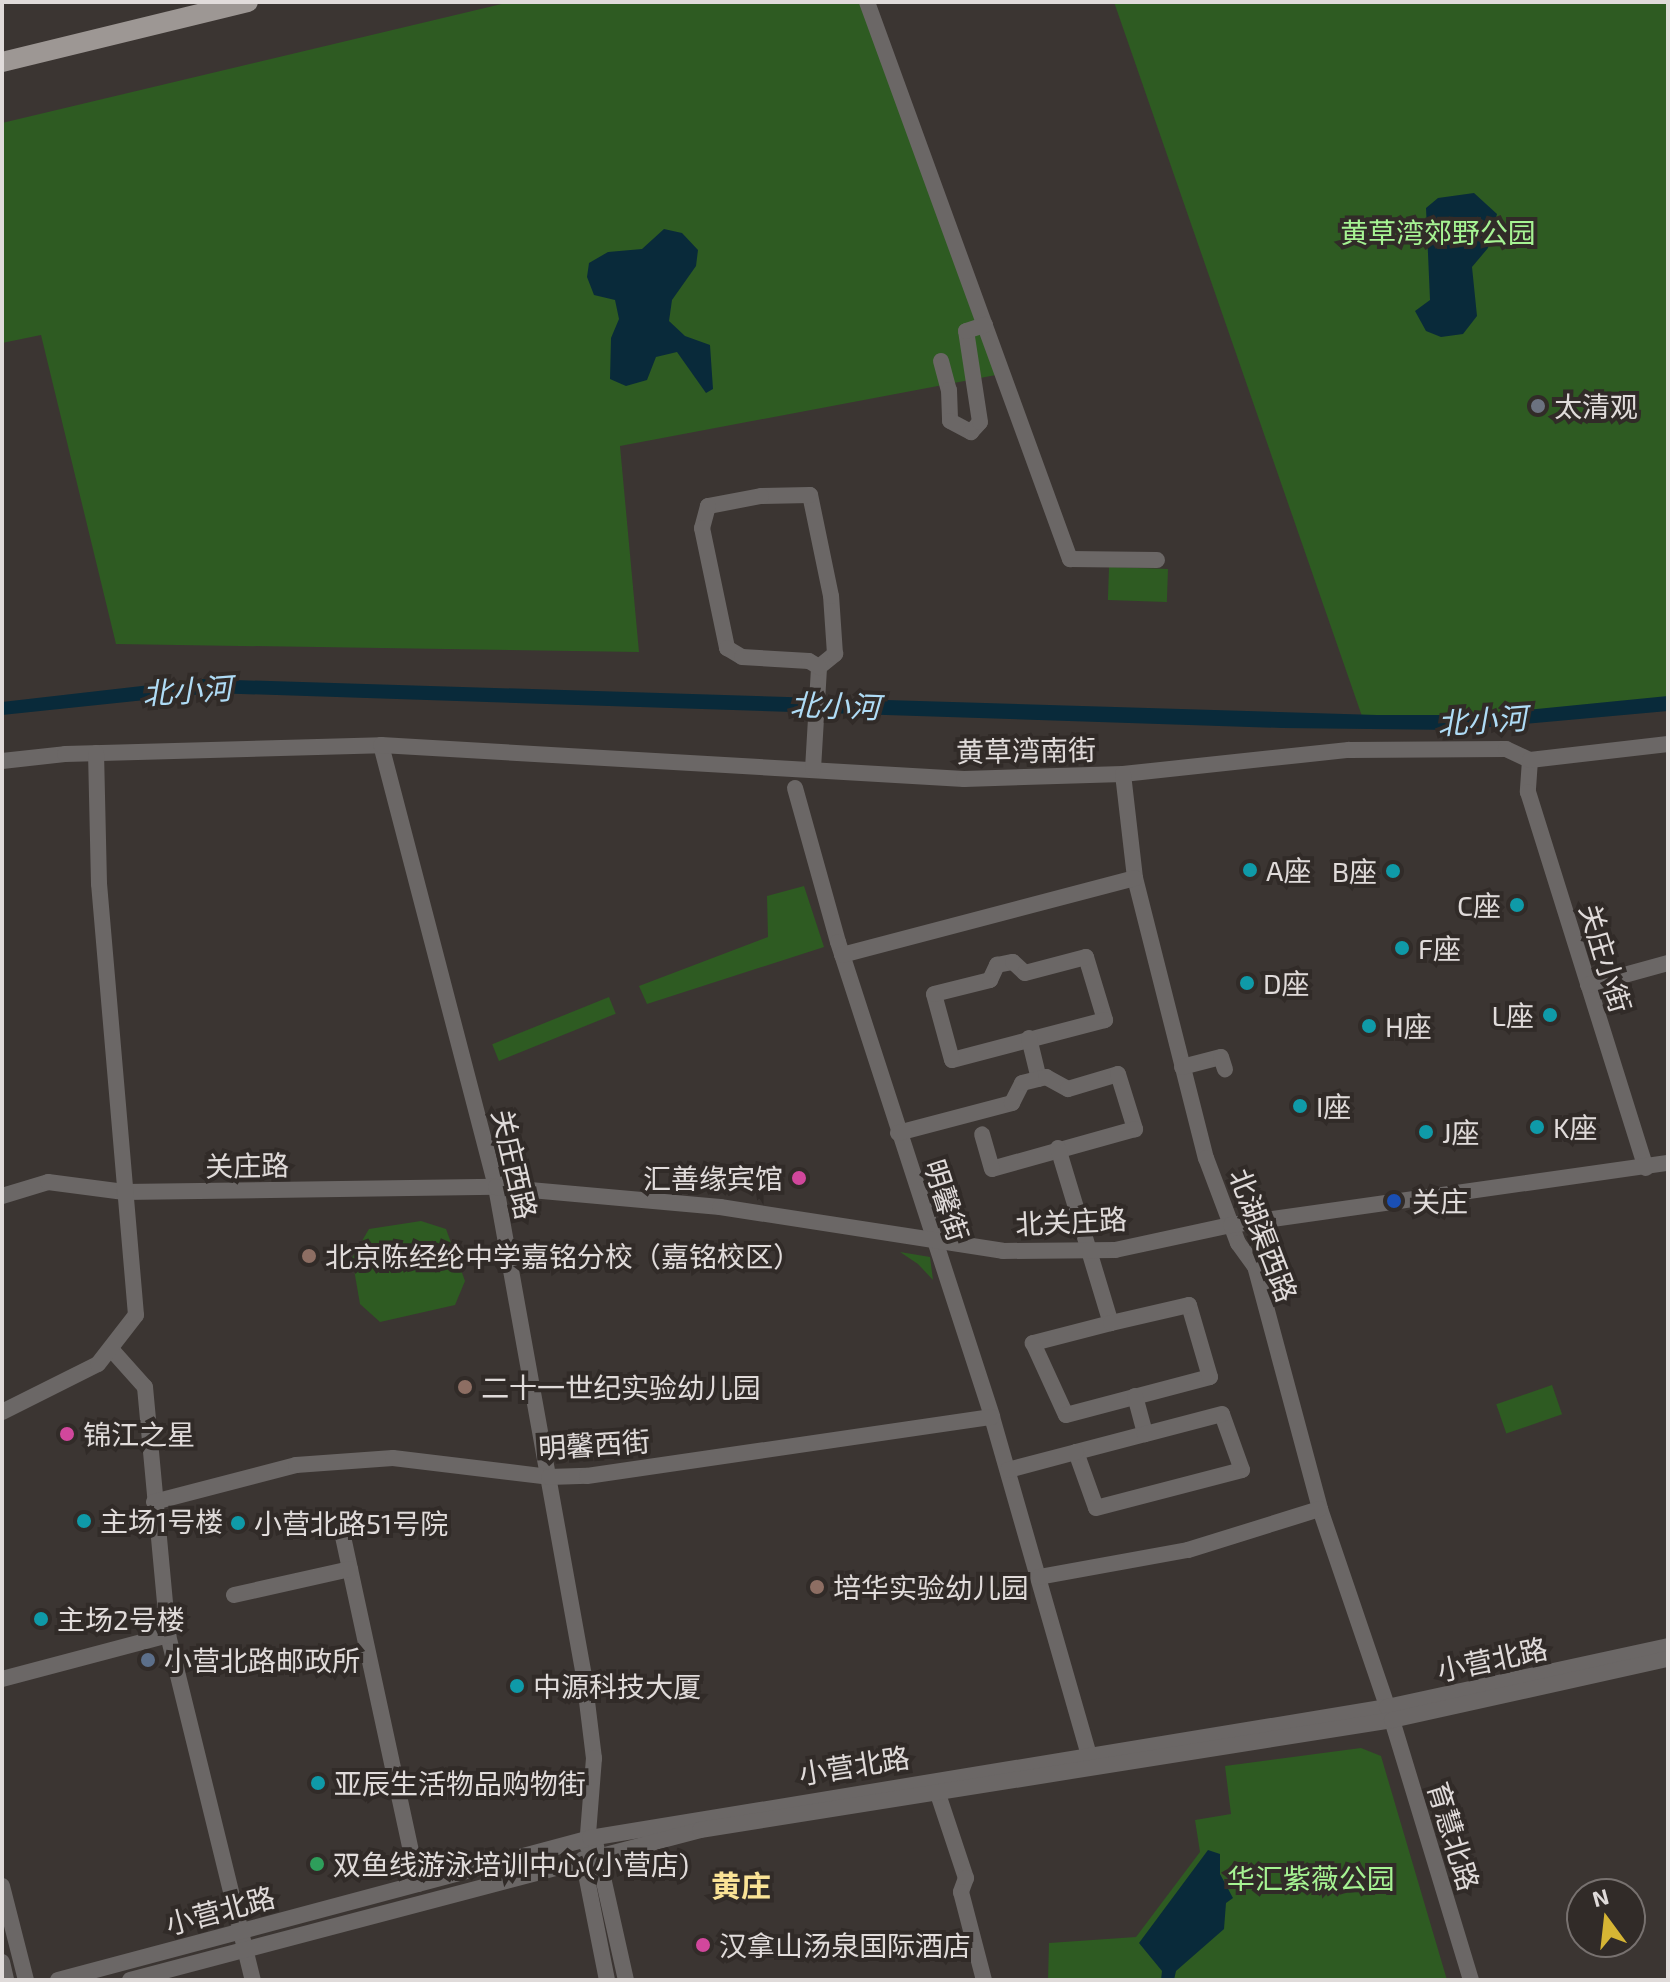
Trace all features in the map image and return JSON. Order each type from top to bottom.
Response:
[{"type":"main road","points":[[2,48],[193,2]]},
{"type":"main road","points":[[2,62],[248,2]]},
{"type":"street","points":[[867,2],[1070,559],[1157,560]]},
{"type":"street","points":[[941,361],[949,390],[950,421],[971,432],[980,422],[966,331],[985,325]]},
{"type":"street","points":[[813,769],[819,667],[835,654],[831,596],[810,495],[761,496],[708,506],[702,528],[727,648],[742,657],[809,661],[819,667]]},
{"type":"street","name":"黄草湾南街","points":[[2,761],[96,753],[381,745],[964,779],[1123,774],[1349,750],[1506,749],[1530,760],[1668,744]]},
{"type":"street","name":"关庄西路","points":[[381,745],[496,1187],[549,1477],[594,1758],[590,1838],[583,1859]]},
{"type":"street","points":[[2,1412],[98,1364],[136,1315],[99,884],[96,753]]},
{"type":"street","name":"关庄小街","points":[[1530,760],[1528,792],[1646,1168]]},
{"type":"street","name":"北湖渠西路","points":[[1123,774],[1135,878],[1182,1067],[1231,1225],[1255,1266],[1320,1509],[1390,1713]]},
{"type":"street","name":"明馨街","points":[[795,788],[842,955],[932,1240],[992,1417],[1088,1752]]},
{"type":"street","points":[[842,955],[1135,878]]},
{"type":"street","points":[[1086,957],[1105,1020],[1029,1038],[952,1060],[934,994],[990,980],[997,965],[1013,962],[1025,973],[1086,957]]},
{"type":"street","points":[[1588,985],[1668,963]]},
{"type":"street","points":[[1029,1038],[1039,1079]]},
{"type":"street","points":[[1182,1067],[1221,1057],[1225,1069]]},
{"type":"street","points":[[898,1133],[1012,1103],[1022,1083],[1046,1077],[1068,1089],[1118,1074],[1135,1129],[1058,1148],[992,1169],[982,1134]]},
{"type":"street","points":[[1058,1148],[1111,1323]]},
{"type":"street","points":[[1646,1168],[1668,1163]]},
{"type":"street","points":[[1646,1168],[1668,1170]]},
{"type":"street","name":"北关庄路","points":[[496,1187],[720,1207],[1003,1251],[1115,1250],[1231,1225],[1646,1168]]},
{"type":"street","name":"关庄路","points":[[2,1196],[48,1182],[124,1192],[496,1187]]},
{"type":"street","points":[[1189,1305],[1210,1377],[1066,1415],[1033,1343],[1111,1323],[1189,1305]]},
{"type":"street","points":[[111,1349],[145,1387],[168,1635],[238,1933],[253,1980]]},
{"type":"street","points":[[1135,1396],[1145,1434]]},
{"type":"street","points":[[1008,1470],[1076,1452],[1222,1414],[1242,1470],[1096,1508],[1076,1452]]},
{"type":"street","name":"明馨西街","points":[[154,1502],[296,1465],[393,1458],[549,1477],[875,1437],[992,1417]]},
{"type":"street","points":[[1039,1577],[1188,1550],[1320,1509]]},
{"type":"street","points":[[342,1532],[418,1884]]},
{"type":"street","points":[[234,1595],[350,1569]]},
{"type":"street","points":[[2,1679],[168,1635]]},
{"type":"street","name":"小营北路","points":[[58,1980],[590,1838],[1088,1752],[1390,1713],[1668,1646]]},
{"type":"street","name":"小营北路","points":[[130,1980],[700,1830],[1390,1713],[1668,1659]]},
{"type":"street","name":"育慧北路","points":[[1390,1713],[1471,1980]]},
{"type":"street","points":[[937,1791],[966,1878],[961,1892],[984,1980]]},
{"type":"street","points":[[590,1838],[601,1854],[626,1980]]},
{"type":"street","points":[[583,1859],[607,1980]]},
{"type":"street","points":[[2,1886],[26,1980]]},
{"type":"street","points":[[2,1962],[6,1980]]},
{"type":"green space","points":[[510,2],[862,2],[996,375],[620,446],[639,652],[116,644],[41,335],[2,343],[2,123]]},
{"type":"green space","name":"黄草湾郊野公园","points":[[1114,2],[1668,2],[1668,700],[1443,725],[1364,722]]},
{"type":"green space","points":[[1109,567],[1168,569],[1167,602],[1108,600]]},
{"type":"green space","points":[[804,886],[824,947],[647,1004],[639,986],[768,937],[767,896]]},
{"type":"green space","points":[[609,997],[616,1014],[499,1061],[492,1044]]},
{"type":"green space","points":[[421,1221],[446,1229],[465,1281],[455,1305],[380,1322],[360,1304],[352,1258],[369,1229]]},
{"type":"green space","points":[[900,1252],[930,1257],[933,1280],[918,1264]]},
{"type":"green space","points":[[1552,1385],[1562,1414],[1506,1434],[1496,1404]]},
{"type":"green space","name":"华汇紫薇公园","points":[[1361,1748],[1381,1756],[1447,1980],[1048,1980],[1049,1943],[1136,1937],[1200,1852],[1195,1820],[1231,1814],[1225,1766]]},
{"type":"water","points":[[1474,193],[1497,214],[1488,248],[1472,267],[1477,316],[1463,334],[1441,337],[1426,331],[1415,311],[1430,300],[1426,208],[1438,198]]},
{"type":"water","points":[[664,229],[682,233],[698,250],[696,266],[672,300],[669,321],[685,336],[710,345],[713,389],[706,393],[677,352],[656,357],[647,380],[626,386],[610,379],[611,338],[619,319],[615,300],[594,295],[587,277],[589,263],[608,252],[642,249]]},
{"type":"water","name":"北小河","points":[[203,679],[1377,715],[1476,715],[1668,696],[1668,711],[1457,730],[1282,728],[212,693],[2,715],[2,702]]},
{"type":"water","points":[[1208,1850],[1220,1854],[1220,1874],[1233,1898],[1226,1903],[1224,1929],[1176,1971],[1174,1980],[1161,1980],[1162,1971],[1139,1943]]},
{"type":"place","name":"太清观","points":[[1538,406]]},
{"type":"place","name":"A座","points":[[1250,870]]},
{"type":"place","name":"B座","points":[[1393,871]]},
{"type":"place","name":"C座","points":[[1517,905]]},
{"type":"place","name":"F座","points":[[1402,948]]},
{"type":"place","name":"D座","points":[[1247,983]]},
{"type":"place","name":"L座","points":[[1550,1015]]},
{"type":"place","name":"H座","points":[[1369,1026]]},
{"type":"place","name":"I座","points":[[1300,1106]]},
{"type":"place","name":"K座","points":[[1537,1127]]},
{"type":"place","name":"J座","points":[[1426,1132]]},
{"type":"place","name":"汇善缘宾馆","points":[[799,1178]]},
{"type":"place","name":"关庄","points":[[1394,1201]]},
{"type":"place","name":"北京陈经纶中学嘉铭分校（嘉铭校区）","points":[[309,1256]]},
{"type":"place","name":"二十一世纪实验幼儿园","points":[[465,1387]]},
{"type":"place","name":"锦江之星","points":[[67,1434]]},
{"type":"place","name":"主场1号楼","points":[[84,1521]]},
{"type":"place","name":"小营北路51号院","points":[[238,1523]]},
{"type":"place","name":"培华实验幼儿园","points":[[817,1587]]},
{"type":"place","name":"主场2号楼","points":[[41,1619]]},
{"type":"place","name":"小营北路邮政所","points":[[148,1660]]},
{"type":"place","name":"中源科技大厦","points":[[517,1686]]},
{"type":"place","name":"亚辰生活物品购物街","points":[[318,1783]]},
{"type":"place","name":"双鱼线游泳培训中心(小营店)","points":[[317,1864]]},
{"type":"place","name":"汉拿山汤泉国际酒店","points":[[703,1945]]},
{"type":"district","name":"黄庄","points":[[741,1885]]}]
